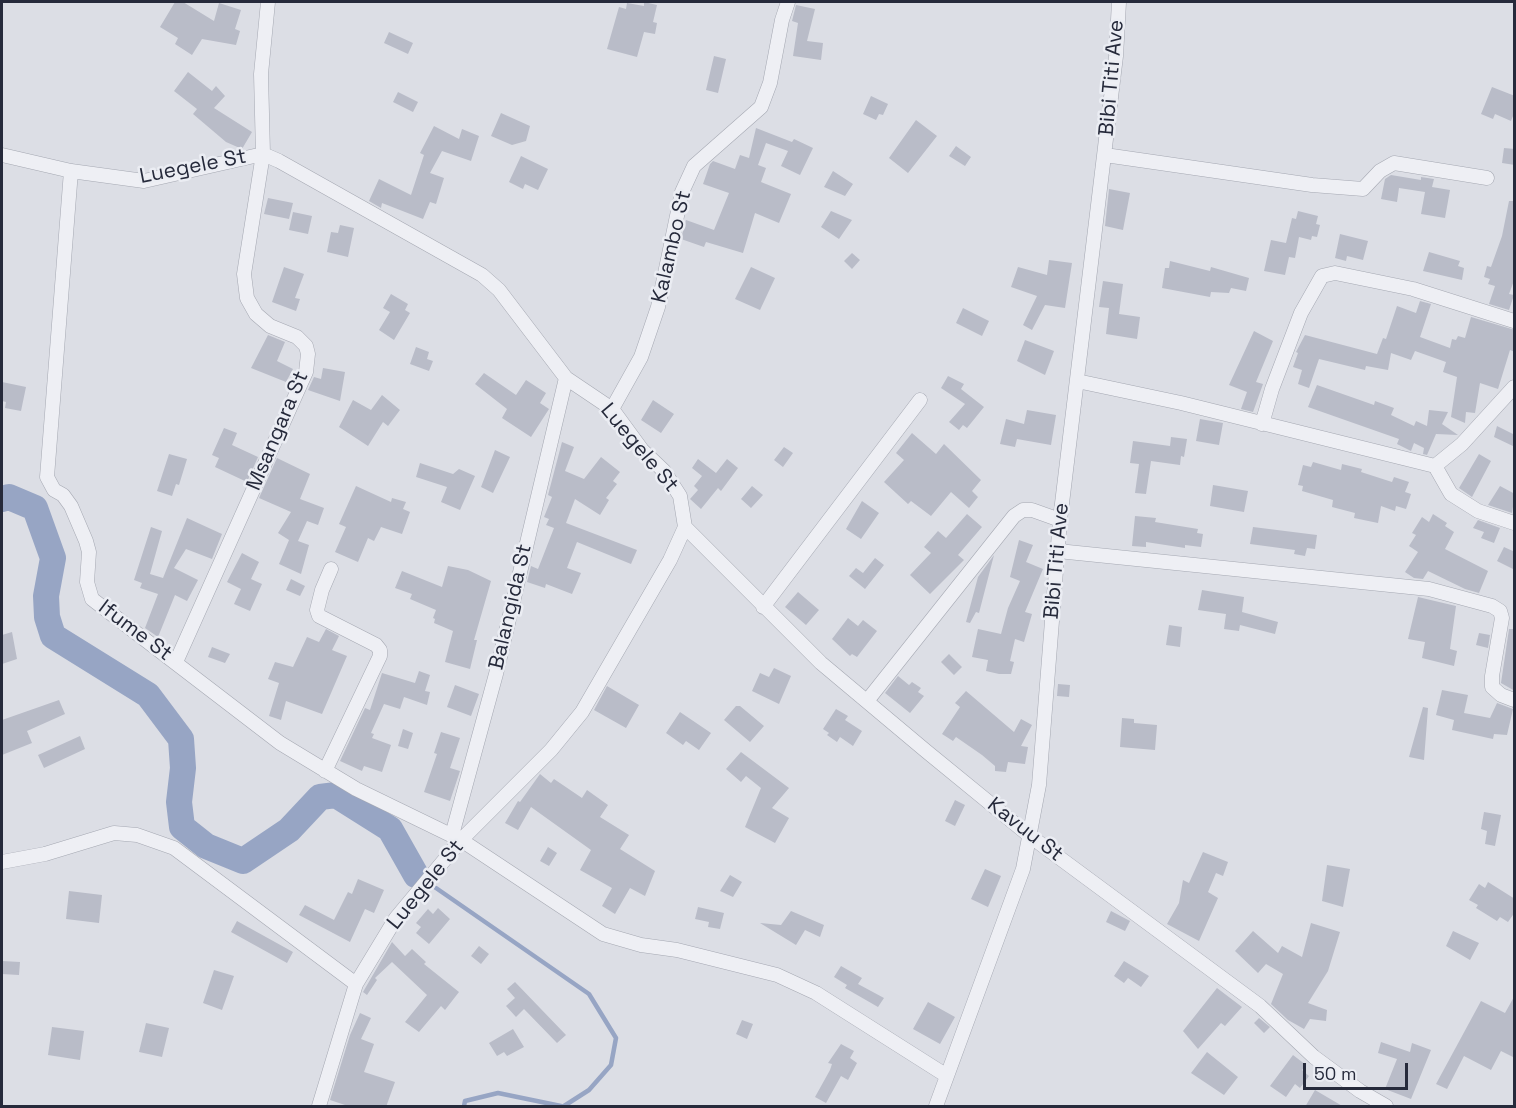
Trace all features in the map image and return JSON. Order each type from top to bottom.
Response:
[{"type":"street","name":"Msangara St","points":[[176,663],[306,372],[308,354],[306,346],[297,337],[270,326],[256,314],[247,298],[244,274],[263,154],[261,74],[268,2]]},
{"type":"street","name":"Kalambo St","points":[[612,409],[640,357],[658,307],[682,192],[694,166],[762,107],[770,83],[782,20],[788,2]]},
{"type":"street","name":"Bibi Titi Ave","points":[[936,1107],[1023,870],[1039,785],[1060,520],[1105,155],[1116,56],[1119,2]]},
{"type":"street","name":"Luegele St","points":[[2,155],[71,171],[144,181],[263,154],[482,275],[499,290],[566,378],[612,409],[642,450],[664,471],[680,496],[685,527],[645,605],[582,712],[551,750],[457,837],[396,918],[356,984],[319,1107]]},
{"type":"street","points":[[1105,155],[1312,185],[1363,189],[1380,171],[1394,163],[1487,178]]},
{"type":"street","name":"Ifume St","points":[[71,171],[48,454],[49,484],[71,506],[86,541],[89,552],[87,582],[92,599],[280,743],[325,771],[457,837],[603,934],[641,945],[677,950],[777,975],[816,993],[947,1076]]},
{"type":"street","points":[[1262,424],[1301,313],[1322,276],[1335,273],[1413,289],[1515,321]]},
{"type":"street","name":"Balangida St","points":[[457,837],[566,378]]},
{"type":"street","points":[[1077,381],[1435,466],[1451,494],[1478,511],[1515,523]]},
{"type":"street","points":[[1435,466],[1462,444],[1515,387]]},
{"type":"street","points":[[764,607],[920,400]]},
{"type":"street","points":[[867,701],[1014,516],[1023,510],[1032,510],[1060,520]]},
{"type":"street","name":"Kavuu St","points":[[685,527],[821,663],[1030,836],[1260,1006],[1332,1071],[1386,1107]]},
{"type":"street","points":[[1058,551],[1429,589],[1492,606],[1500,611],[1502,618],[1492,687],[1501,695],[1515,700]]},
{"type":"street","points":[[325,771],[380,656],[380,650],[376,645],[319,616],[317,610],[331,569]]},
{"type":"street","points":[[2,862],[45,854],[114,833],[137,835],[174,848],[356,984]]},
{"type":"building","points":[[175,2],[183,2],[214,21],[219,3],[241,10],[235,29],[240,31],[236,45],[202,39],[192,55],[175,44],[178,38],[160,27]]},
{"type":"building","points":[[644,2],[657,5],[653,22],[657,23],[655,34],[644,32],[637,57],[607,49],[619,7],[626,9],[627,3],[644,6]]},
{"type":"building","points":[[796,5],[815,9],[807,41],[823,43],[821,60],[793,56],[798,23],[792,21]]},
{"type":"building","points":[[389,32],[413,43],[408,54],[384,43]]},
{"type":"building","points":[[714,56],[726,59],[718,93],[706,90]]},
{"type":"building","points":[[188,72],[212,91],[216,86],[225,96],[214,108],[252,132],[242,149],[226,142],[193,114],[197,109],[174,91]]},
{"type":"building","points":[[1492,87],[1515,96],[1515,111],[1511,121],[1495,114],[1493,119],[1481,114]]},
{"type":"building","points":[[398,92],[418,102],[413,112],[393,102]]},
{"type":"building","points":[[871,96],[888,104],[883,115],[879,114],[876,120],[863,114]]},
{"type":"building","points":[[501,113],[530,126],[526,141],[512,145],[491,136]]},
{"type":"building","points":[[916,120],[937,136],[908,173],[889,158]]},
{"type":"building","points":[[434,126],[459,139],[462,129],[479,136],[471,161],[442,151],[430,173],[444,178],[436,204],[430,202],[423,219],[382,203],[381,208],[369,201],[379,179],[411,195],[424,155],[420,153]]},
{"type":"building","points":[[756,128],[792,142],[794,139],[813,148],[800,175],[781,166],[788,151],[766,143],[758,165],[766,168],[761,182],[791,194],[779,223],[755,213],[743,253],[706,242],[704,247],[681,239],[686,220],[714,230],[729,193],[703,184],[710,164],[713,161],[735,169],[740,155],[749,158]]},
{"type":"building","points":[[956,146],[971,157],[965,166],[949,156]]},
{"type":"building","points":[[1504,148],[1515,149],[1515,165],[1502,163]]},
{"type":"building","points":[[521,156],[548,169],[538,190],[525,184],[523,189],[509,182]]},
{"type":"building","points":[[833,171],[853,184],[845,196],[824,187]]},
{"type":"building","points":[[1391,175],[1421,180],[1421,177],[1434,179],[1432,187],[1450,190],[1445,218],[1421,214],[1425,192],[1399,188],[1397,202],[1381,199],[1385,179]]},
{"type":"building","points":[[1109,189],[1130,193],[1123,230],[1105,226]]},
{"type":"building","points":[[268,198],[293,203],[289,219],[264,214]]},
{"type":"building","points":[[1509,201],[1515,201],[1515,278],[1509,294],[1514,295],[1509,310],[1489,304],[1495,286],[1488,284],[1490,279],[1484,277],[1487,266],[1491,267],[1502,236]]},
{"type":"building","points":[[831,211],[852,220],[839,239],[821,227]]},
{"type":"building","points":[[1298,211],[1318,216],[1316,224],[1320,225],[1317,237],[1312,236],[1311,240],[1299,237],[1295,258],[1289,257],[1285,275],[1264,271],[1271,240],[1286,243],[1292,218],[1296,219]]},
{"type":"building","points":[[293,212],[312,216],[308,234],[289,230]]},
{"type":"building","points":[[340,225],[354,228],[348,257],[327,252],[331,232],[338,233]]},
{"type":"building","points":[[1340,234],[1368,241],[1363,260],[1347,256],[1346,261],[1335,258]]},
{"type":"building","points":[[1429,252],[1460,261],[1458,266],[1464,268],[1462,280],[1423,271]]},
{"type":"building","points":[[852,253],[860,260],[852,269],[844,261]]},
{"type":"building","points":[[1049,260],[1072,263],[1065,308],[1045,305],[1032,330],[1023,325],[1037,296],[1011,287],[1018,267],[1047,275]]},
{"type":"building","points":[[1170,261],[1210,271],[1211,267],[1249,278],[1246,291],[1231,288],[1229,293],[1211,292],[1210,297],[1162,288],[1165,268],[1169,268]]},
{"type":"building","points":[[284,267],[304,274],[295,298],[300,299],[296,311],[272,302]]},
{"type":"building","points":[[751,267],[775,278],[760,310],[735,299]]},
{"type":"building","points":[[1103,281],[1123,284],[1119,314],[1140,317],[1137,339],[1106,334],[1109,308],[1099,307]]},
{"type":"building","points":[[391,294],[408,304],[405,310],[410,313],[394,340],[379,330],[390,312],[383,308]]},
{"type":"building","points":[[1420,301],[1431,304],[1420,337],[1450,348],[1452,339],[1456,340],[1458,336],[1465,338],[1471,317],[1515,330],[1515,352],[1510,350],[1498,389],[1480,383],[1475,413],[1466,412],[1465,423],[1451,417],[1457,377],[1443,372],[1446,362],[1415,351],[1411,360],[1391,353],[1388,370],[1366,366],[1365,370],[1319,359],[1309,388],[1298,384],[1302,370],[1293,367],[1298,353],[1296,352],[1305,335],[1377,354],[1383,338],[1386,339],[1397,306],[1416,313]]},
{"type":"building","points":[[963,308],[989,321],[982,336],[956,323]]},
{"type":"building","points":[[1254,331],[1273,341],[1256,382],[1263,384],[1253,412],[1241,409],[1247,392],[1229,385]]},
{"type":"building","points":[[268,335],[285,342],[277,361],[293,369],[286,382],[251,368]]},
{"type":"building","points":[[1025,340],[1054,351],[1045,375],[1017,361]]},
{"type":"building","points":[[416,347],[429,352],[427,359],[433,361],[429,371],[410,364]]},
{"type":"building","points":[[323,368],[345,372],[340,401],[308,390],[314,377],[321,379]]},
{"type":"building","points":[[484,373],[516,395],[526,380],[546,393],[540,403],[549,409],[531,437],[502,418],[507,409],[475,384]]},
{"type":"building","points":[[948,376],[964,384],[961,389],[984,407],[967,428],[963,425],[959,430],[949,422],[965,404],[941,388]]},
{"type":"building","points":[[2,382],[26,387],[21,411],[5,408],[6,402],[2,401]]},
{"type":"building","points":[[1317,385],[1374,405],[1375,401],[1394,408],[1391,415],[1414,426],[1416,421],[1427,426],[1429,410],[1448,412],[1442,424],[1458,435],[1436,434],[1427,455],[1423,454],[1424,448],[1414,443],[1411,451],[1397,444],[1399,439],[1308,407]]},
{"type":"building","points":[[382,395],[400,410],[388,426],[383,422],[368,446],[339,427],[353,400],[371,410]]},
{"type":"building","points":[[653,400],[674,414],[661,433],[641,420]]},
{"type":"building","points":[[1027,410],[1056,415],[1051,445],[1017,439],[1015,447],[1000,444],[1006,419],[1024,424]]},
{"type":"building","points":[[1200,419],[1223,423],[1219,445],[1196,441]]},
{"type":"building","points":[[1497,426],[1515,435],[1515,447],[1494,437]]},
{"type":"building","points":[[224,428],[237,433],[232,445],[258,457],[247,482],[215,467],[219,458],[212,455]]},
{"type":"building","points":[[912,433],[936,454],[944,444],[981,480],[972,491],[978,497],[969,508],[951,492],[931,516],[911,501],[908,504],[884,482],[904,460],[896,453]]},
{"type":"building","points":[[1171,437],[1187,439],[1180,465],[1151,461],[1146,494],[1135,493],[1139,464],[1130,463],[1133,441],[1170,446]]},
{"type":"building","points":[[562,442],[574,447],[565,471],[584,479],[601,457],[620,472],[613,481],[617,484],[606,498],[609,500],[600,515],[575,499],[566,523],[637,550],[631,564],[577,542],[567,568],[581,573],[572,594],[546,584],[545,588],[527,582],[531,566],[538,569],[554,528],[546,525],[549,519],[544,517],[552,497],[548,495]]},
{"type":"building","points":[[784,447],[793,453],[783,467],[774,460]]},
{"type":"building","points":[[495,450],[510,457],[493,493],[481,487]]},
{"type":"building","points":[[169,454],[187,459],[179,485],[176,484],[172,496],[157,491]]},
{"type":"building","points":[[1479,454],[1491,461],[1472,497],[1459,488]]},
{"type":"building","points":[[277,458],[310,474],[300,499],[324,508],[318,525],[307,521],[298,541],[309,545],[301,574],[279,564],[289,540],[278,533],[291,512],[259,498]]},
{"type":"building","points":[[698,459],[716,473],[727,459],[738,468],[721,491],[718,488],[701,509],[690,499],[698,490],[694,486],[702,476],[692,468]]},
{"type":"building","points":[[1313,462],[1341,470],[1342,464],[1362,469],[1361,472],[1392,482],[1394,477],[1409,482],[1405,492],[1411,494],[1406,509],[1396,506],[1395,511],[1381,506],[1378,523],[1354,518],[1355,513],[1332,507],[1333,500],[1302,491],[1303,486],[1298,485],[1303,465],[1311,467]]},
{"type":"building","points":[[420,463],[453,474],[459,469],[475,476],[460,510],[441,502],[447,487],[416,477]]},
{"type":"building","points":[[1213,485],[1248,491],[1244,512],[1210,506]]},
{"type":"building","points":[[356,486],[391,502],[392,498],[406,502],[403,509],[410,512],[402,534],[381,527],[374,541],[368,538],[358,562],[335,552],[346,527],[339,524]]},
{"type":"building","points":[[752,486],[763,495],[751,508],[741,499]]},
{"type":"building","points":[[1500,486],[1515,494],[1512,513],[1488,505]]},
{"type":"building","points":[[862,501],[879,513],[861,539],[846,529]]},
{"type":"building","points":[[967,514],[982,527],[958,555],[964,560],[930,594],[910,575],[931,553],[924,547],[938,531],[946,538]]},
{"type":"building","points":[[1433,514],[1447,523],[1445,526],[1454,532],[1445,549],[1488,571],[1479,593],[1465,589],[1428,571],[1423,579],[1414,578],[1405,572],[1418,552],[1409,546],[1416,535],[1412,533],[1422,517],[1429,522]]},
{"type":"building","points":[[1135,516],[1156,518],[1155,522],[1198,529],[1197,533],[1203,534],[1201,547],[1185,545],[1185,548],[1146,542],[1146,547],[1132,546]]},
{"type":"building","points":[[187,518],[222,534],[212,559],[186,549],[174,568],[198,580],[187,601],[175,595],[158,637],[145,628],[158,594],[140,588],[142,583],[134,580],[151,527],[162,531],[150,574],[163,578]]},
{"type":"building","points":[[1478,520],[1500,528],[1494,543],[1481,538],[1484,532],[1473,528]]},
{"type":"building","points":[[1253,527],[1317,535],[1315,549],[1307,548],[1305,556],[1294,554],[1295,550],[1250,544]]},
{"type":"building","points":[[1019,540],[1033,545],[1026,562],[1043,569],[1025,612],[1032,614],[1024,642],[1015,639],[1010,661],[1014,662],[1011,674],[999,674],[986,671],[988,660],[972,657],[978,629],[1001,634],[1008,608],[1020,581],[1010,577]]},
{"type":"building","points":[[1504,547],[1515,552],[1515,570],[1497,561]]},
{"type":"building","points":[[242,553],[259,562],[251,579],[262,584],[250,611],[234,604],[241,589],[227,582]]},
{"type":"building","points":[[994,555],[979,613],[976,612],[970,623],[966,622],[978,577]]},
{"type":"building","points":[[875,558],[884,565],[865,589],[849,576],[856,568],[863,573]]},
{"type":"building","points":[[448,566],[468,570],[491,581],[474,640],[477,640],[470,669],[445,662],[453,631],[434,623],[436,610],[410,599],[412,594],[395,588],[402,571],[442,587]]},
{"type":"building","points":[[291,579],[305,586],[300,596],[286,590]]},
{"type":"building","points":[[1202,590],[1244,597],[1242,612],[1278,622],[1275,634],[1240,625],[1239,631],[1224,629],[1226,614],[1198,610]]},
{"type":"building","points":[[798,592],[819,610],[806,625],[785,607]]},
{"type":"building","points":[[1418,597],[1456,606],[1450,649],[1457,651],[1454,666],[1422,658],[1425,642],[1408,639]]},
{"type":"building","points":[[848,618],[858,626],[863,620],[877,631],[857,657],[852,654],[850,656],[832,639]]},
{"type":"building","points":[[1169,625],[1182,627],[1180,647],[1166,645]]},
{"type":"building","points":[[326,629],[339,636],[332,650],[347,656],[322,714],[286,701],[281,720],[269,716],[279,683],[268,679],[275,662],[293,667],[307,637],[319,642]]},
{"type":"building","points":[[1509,629],[1515,629],[1515,691],[1501,683]]},
{"type":"building","points":[[12,632],[17,659],[2,664],[2,635]]},
{"type":"building","points":[[1479,633],[1490,635],[1488,648],[1476,645]]},
{"type":"building","points":[[212,647],[230,654],[225,663],[208,657]]},
{"type":"building","points":[[949,654],[962,667],[954,675],[941,662]]},
{"type":"building","points":[[774,668],[791,676],[779,704],[752,691],[760,673],[769,677]]},
{"type":"building","points":[[419,671],[430,675],[425,691],[430,692],[427,705],[404,697],[400,709],[384,704],[371,733],[374,734],[372,738],[391,745],[382,772],[364,766],[362,771],[340,761],[365,708],[370,710],[382,673],[415,683]]},
{"type":"building","points":[[898,676],[909,685],[912,682],[921,688],[918,692],[924,696],[910,713],[885,693]]},
{"type":"building","points":[[1058,684],[1070,685],[1069,697],[1057,696]]},
{"type":"building","points":[[455,685],[479,694],[471,716],[447,707]]},
{"type":"building","points":[[607,686],[639,705],[626,728],[594,710]]},
{"type":"building","points":[[1442,690],[1468,695],[1464,713],[1490,718],[1497,703],[1513,709],[1507,735],[1494,734],[1493,739],[1452,730],[1454,720],[1436,715]]},
{"type":"building","points":[[966,691],[1014,732],[1021,719],[1032,725],[1021,746],[1028,747],[1025,764],[1008,762],[1006,772],[995,771],[995,766],[982,755],[956,737],[953,741],[942,734],[960,707],[955,703]]},
{"type":"building","points":[[59,700],[65,714],[27,731],[32,743],[2,755],[2,720]]},
{"type":"building","points":[[736,706],[740,706],[764,726],[750,742],[724,720]]},
{"type":"building","points":[[1423,707],[1428,708],[1424,760],[1409,757]]},
{"type":"building","points":[[836,709],[848,716],[845,720],[862,731],[853,746],[840,737],[837,742],[823,729]]},
{"type":"building","points":[[680,712],[711,733],[699,750],[686,741],[683,745],[666,733]]},
{"type":"building","points":[[1122,718],[1134,719],[1134,723],[1157,725],[1155,750],[1120,747]]},
{"type":"building","points":[[403,729],[413,733],[408,749],[398,746]]},
{"type":"building","points":[[441,732],[460,738],[450,768],[460,771],[450,801],[424,792],[437,754],[434,753]]},
{"type":"building","points":[[80,736],[85,749],[44,768],[38,755]]},
{"type":"building","points":[[741,752],[789,788],[772,808],[789,818],[775,843],[745,827],[761,788],[746,776],[741,782],[726,769]]},
{"type":"building","points":[[540,774],[551,783],[554,779],[582,798],[587,790],[608,805],[600,817],[629,835],[620,849],[655,871],[645,896],[630,888],[615,914],[602,906],[612,888],[580,870],[591,850],[531,807],[518,830],[505,823],[518,801],[520,802]]},
{"type":"building","points":[[955,800],[965,805],[955,826],[945,821]]},
{"type":"building","points":[[1484,812],[1501,815],[1495,846],[1485,844],[1487,831],[1481,829]]},
{"type":"building","points":[[548,847],[557,853],[549,866],[540,861]]},
{"type":"building","points":[[1203,852],[1228,862],[1223,876],[1216,873],[1208,892],[1218,898],[1199,941],[1167,924],[1179,903],[1183,880],[1189,883]]},
{"type":"building","points":[[1327,865],[1350,869],[1343,907],[1322,901]]},
{"type":"building","points":[[985,869],[1001,876],[988,907],[971,899]]},
{"type":"building","points":[[730,875],[742,882],[733,897],[720,891]]},
{"type":"building","points":[[358,879],[384,890],[374,913],[365,909],[350,942],[299,915],[305,905],[334,920],[348,892],[352,894]]},
{"type":"building","points":[[1488,882],[1515,899],[1515,912],[1508,922],[1500,917],[1497,921],[1476,908],[1478,905],[1469,900],[1479,884],[1485,888]]},
{"type":"building","points":[[69,891],[102,895],[99,923],[66,919]]},
{"type":"building","points":[[698,907],[724,913],[720,929],[708,927],[709,922],[695,919]]},
{"type":"building","points":[[438,908],[450,919],[429,944],[416,933],[421,927],[416,923],[428,909],[433,914]]},
{"type":"building","points":[[791,911],[824,925],[820,937],[805,930],[796,945],[760,923],[781,925]]},
{"type":"building","points":[[1111,911],[1130,921],[1125,931],[1106,922]]},
{"type":"building","points":[[237,921],[293,952],[287,963],[231,932]]},
{"type":"building","points":[[1311,923],[1340,932],[1328,971],[1308,1003],[1327,1010],[1326,1021],[1310,1019],[1304,1029],[1288,1020],[1271,1004],[1283,974],[1266,964],[1258,973],[1235,951],[1253,931],[1278,953],[1282,946],[1302,957]]},
{"type":"building","points":[[1453,931],[1479,943],[1470,960],[1446,946]]},
{"type":"building","points":[[392,942],[405,956],[412,949],[426,962],[424,964],[459,992],[445,1010],[441,1006],[419,1032],[405,1022],[427,995],[392,962],[375,978],[377,980],[367,995],[363,992]]},
{"type":"building","points":[[479,946],[489,954],[481,964],[471,956]]},
{"type":"building","points":[[2,961],[20,962],[19,975],[2,974]]},
{"type":"building","points":[[1124,961],[1149,976],[1141,987],[1128,978],[1124,983],[1114,976]]},
{"type":"building","points":[[841,966],[862,978],[858,984],[884,998],[878,1007],[845,988],[847,985],[834,977]]},
{"type":"building","points":[[214,970],[234,976],[222,1010],[203,1003]]},
{"type":"building","points":[[515,982],[566,1035],[557,1043],[524,1009],[516,1017],[506,1006],[515,998],[507,989]]},
{"type":"building","points":[[1217,988],[1242,1007],[1225,1026],[1221,1023],[1198,1049],[1183,1031]]},
{"type":"building","points":[[1515,995],[1515,1058],[1501,1051],[1491,1070],[1464,1056],[1447,1089],[1436,1084],[1481,1001],[1505,1013]]},
{"type":"building","points":[[928,1002],[955,1017],[940,1044],[913,1029]]},
{"type":"building","points":[[360,1013],[371,1018],[361,1039],[374,1044],[364,1072],[395,1082],[386,1107],[351,1107],[330,1100],[350,1035]]},
{"type":"building","points":[[1259,1018],[1270,1027],[1264,1033],[1254,1023]]},
{"type":"building","points":[[742,1020],[753,1024],[747,1039],[736,1034]]},
{"type":"building","points":[[146,1023],[169,1028],[162,1057],[139,1052]]},
{"type":"building","points":[[52,1027],[84,1031],[80,1060],[48,1055]]},
{"type":"building","points":[[513,1029],[524,1047],[507,1056],[504,1052],[497,1056],[489,1043]]},
{"type":"building","points":[[1381,1042],[1410,1052],[1412,1043],[1431,1050],[1411,1099],[1385,1089],[1397,1059],[1378,1053]]},
{"type":"building","points":[[841,1044],[854,1051],[850,1058],[857,1063],[848,1080],[841,1076],[826,1103],[815,1097],[830,1070],[832,1064],[828,1063]]},
{"type":"building","points":[[1207,1052],[1238,1077],[1224,1095],[1191,1073]]},
{"type":"building","points":[[1293,1055],[1306,1065],[1302,1070],[1309,1076],[1300,1088],[1295,1084],[1286,1097],[1270,1086]]},
{"type":"building","points":[[1315,1090],[1344,1107],[1305,1107]]},
{"type":"waterway","points":[[2,499],[9,497],[35,508],[53,558],[46,596],[47,617],[53,636],[148,695],[181,739],[183,768],[179,802],[182,827],[206,846],[243,861],[289,830],[320,797],[336,795],[390,829],[416,875]]},
{"type":"waterway","points":[[436,888],[589,994],[616,1038],[611,1065],[589,1090],[564,1106]]},
{"type":"waterway","points":[[464,1106],[465,1101],[498,1093],[561,1106]]}]
